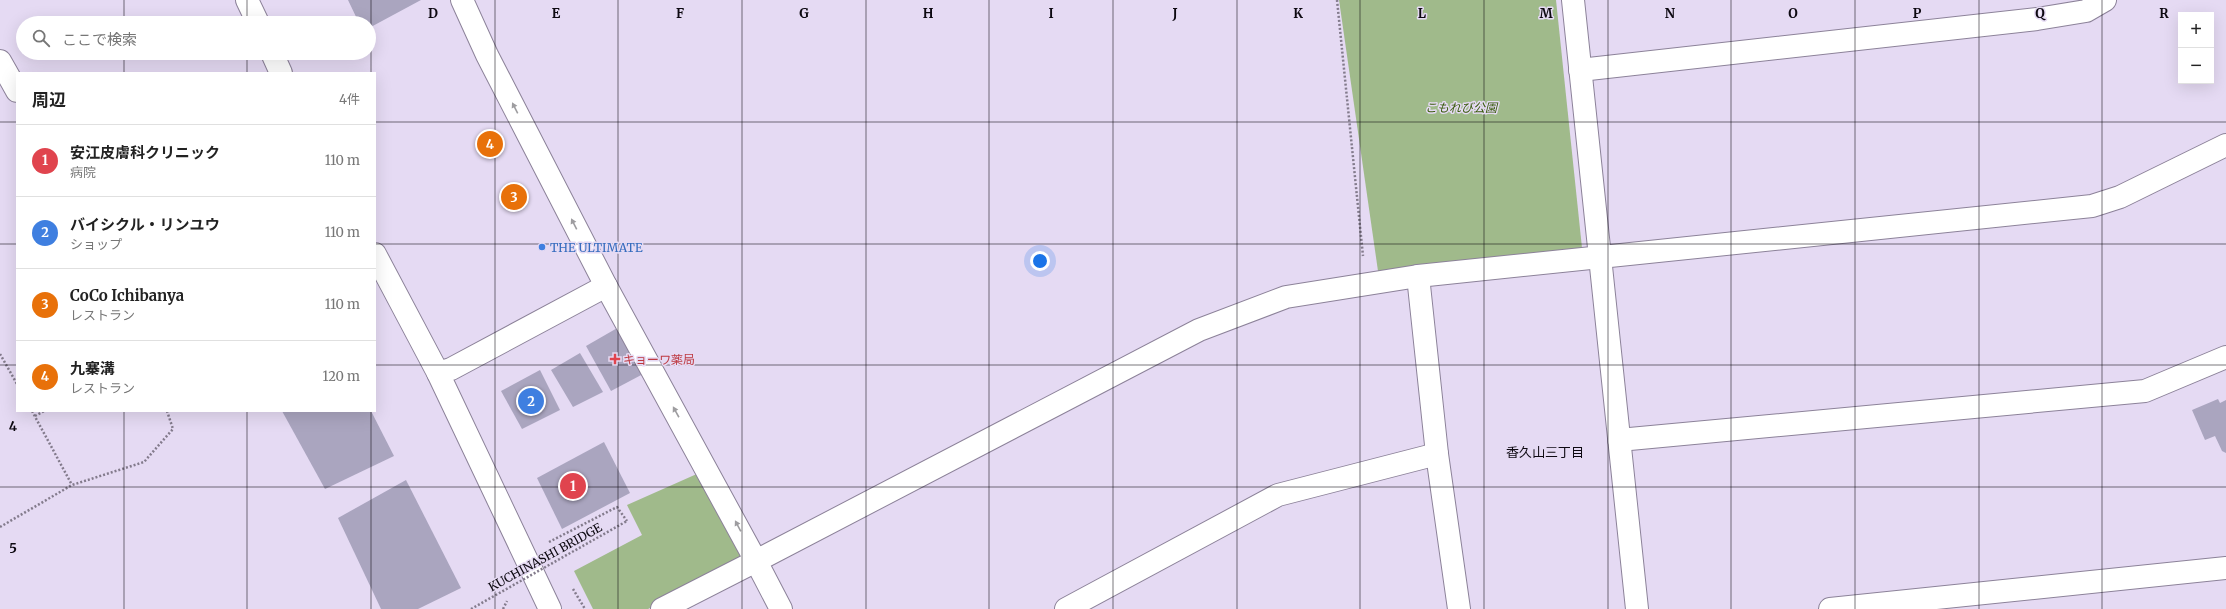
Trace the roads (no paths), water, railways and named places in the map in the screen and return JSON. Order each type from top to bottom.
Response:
[{"type":"street","points":[[246,0],[254,16]]},
{"type":"street","points":[[462,0],[487,54],[606,286],[781,609]]},
{"type":"street","points":[[1573,0],[1637,609]]},
{"type":"street","points":[[1580,70],[2037,19],[2086,10],[2105,0]]},
{"type":"street","points":[[275,60],[281,72]]},
{"type":"street","points":[[0,61],[16,90]]},
{"type":"street","points":[[662,609],[1199,330],[1286,297],[1418,276],[2092,206],[2120,197],[2226,145]]},
{"type":"street","points":[[376,256],[438,373],[550,609]]},
{"type":"street","points":[[1418,276],[1437,454],[1458,609]]},
{"type":"street","points":[[438,373],[451,369],[606,286]]},
{"type":"street","points":[[1619,440],[2145,392],[2226,357]]},
{"type":"street","points":[[1066,609],[1278,495],[1437,454]]},
{"type":"street","points":[[1830,609],[2226,568]]},
{"type":"place","name":"九寨溝","points":[[490,144]]},
{"type":"place","name":"CoCo Ichibanya","points":[[514,197]]},
{"type":"place","name":"THE ULTIMATE","points":[[542,247]]},
{"type":"place","name":"キョーワ薬局","points":[[615,359]]},
{"type":"place","name":"バイシクル・リンユウ","points":[[531,401]]},
{"type":"place","name":"安江皮膚科クリニック","points":[[573,486]]},
{"type":"district","name":"香久山三丁目","points":[[1545,452]]},
{"type":"park label","name":"こもれび公園","points":[[1461,107]]}]
